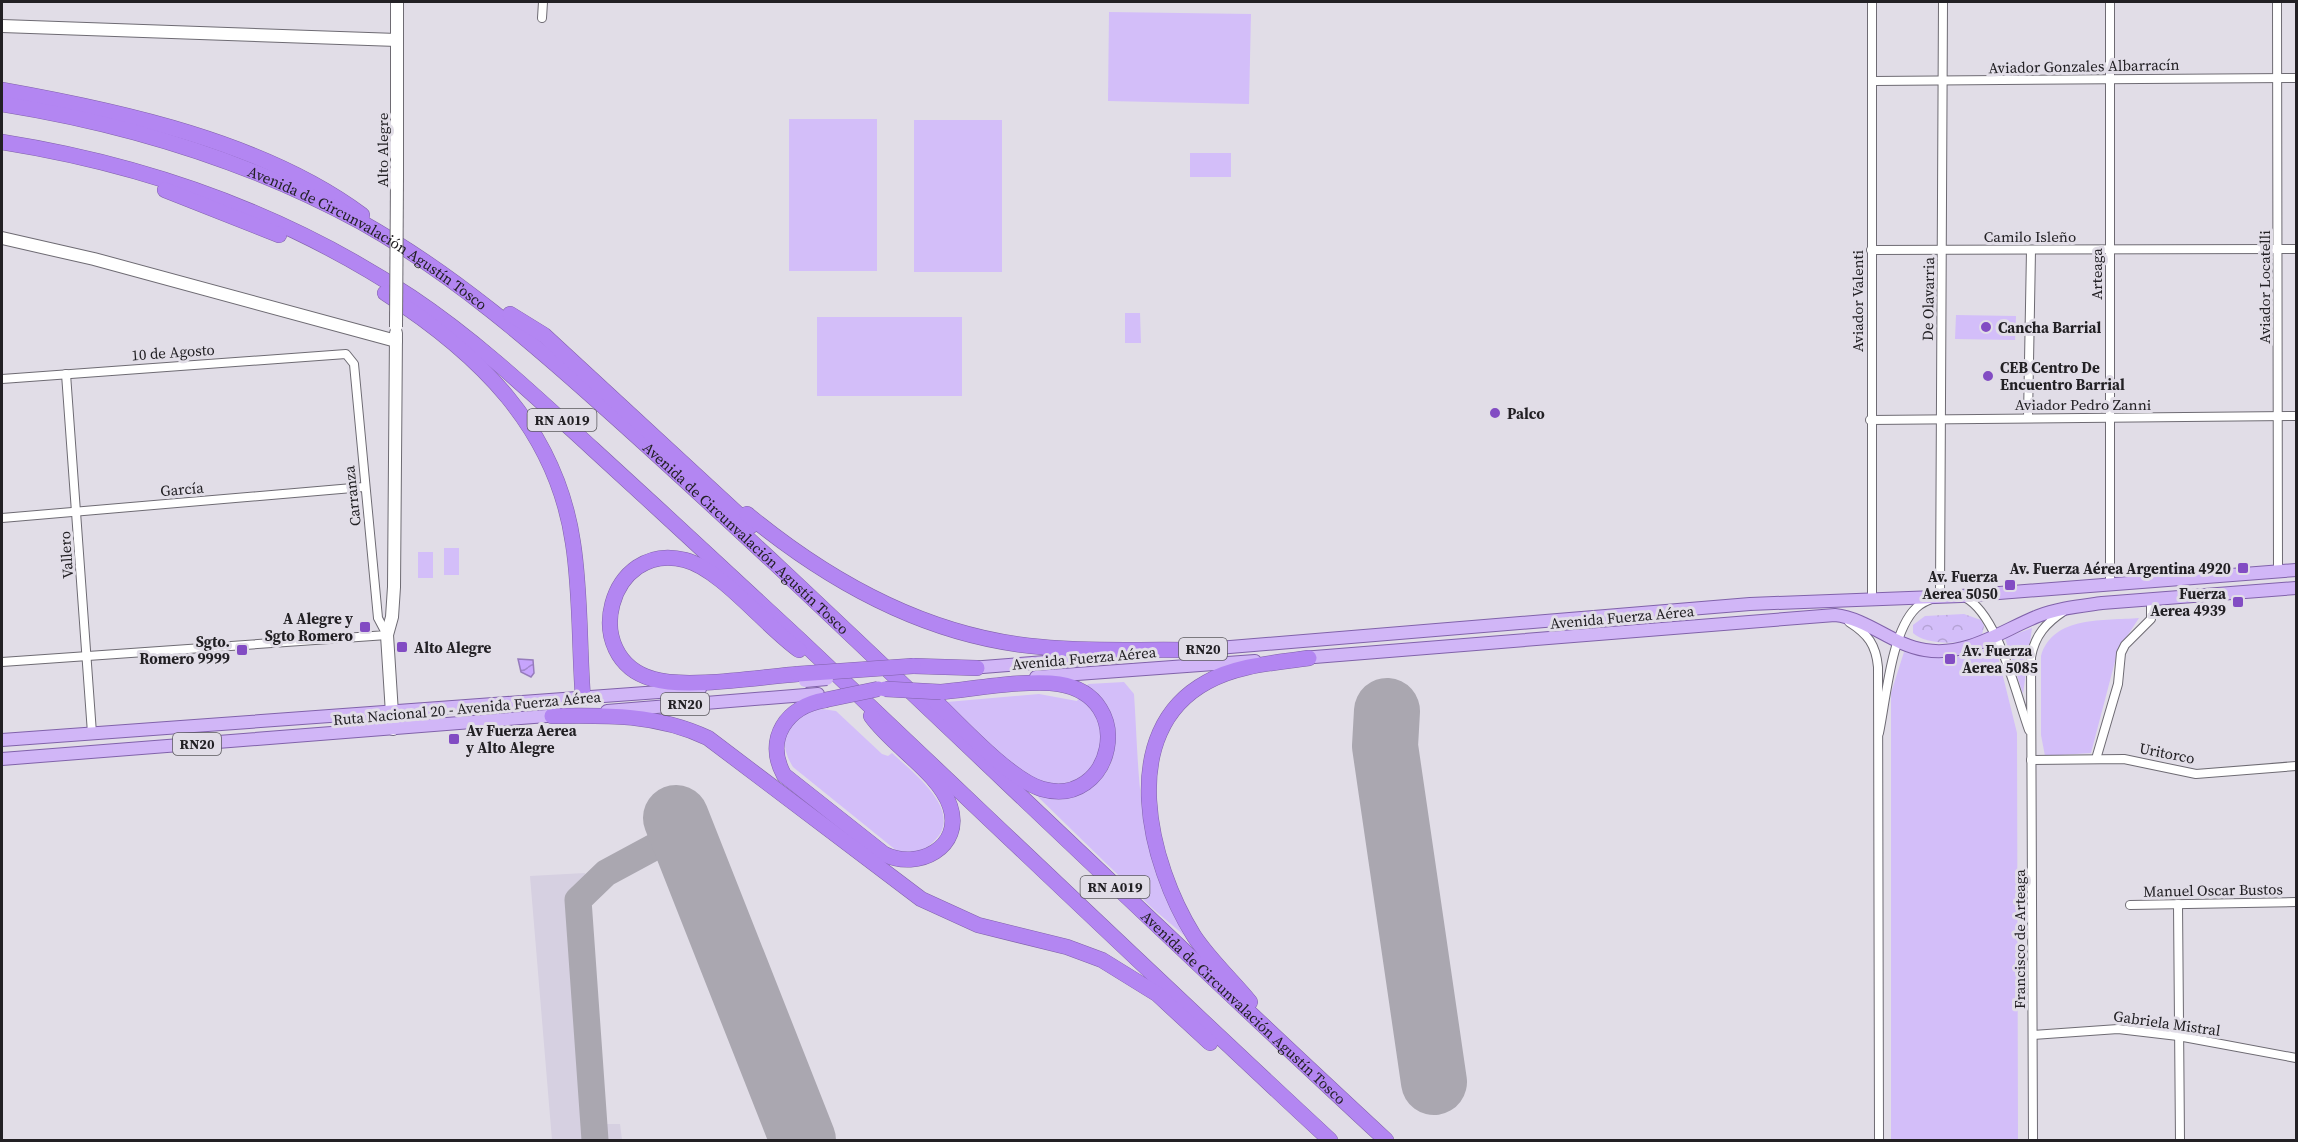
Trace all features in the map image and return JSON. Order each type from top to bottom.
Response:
[{"type":"highway","points":[[2,90],[128,117],[220,144],[275,166],[330,191],[417,256]]},
{"type":"highway","name":"Avenida de Circunvalación Agustín Tosco","points":[[2,104],[115,127],[215,156],[322,202],[417,256],[446,276],[533,344],[735,526],[1386,1140]]},
{"type":"highway","name":"Avenida de Circunvalación Agustín Tosco","points":[[2,142],[107,164],[200,191],[255,213],[342,255],[410,296],[462,334],[538,399],[848,685],[1330,1140]]},
{"type":"highway","points":[[2,152],[68,164],[148,185],[252,223],[295,242],[374,286],[433,326],[474,358],[505,393],[525,421],[542,450],[563,502],[576,564],[583,698]]},
{"type":"highway","points":[[446,276],[544,335],[675,454],[862,632],[1021,779],[1043,790],[1074,788],[1092,777],[1105,759],[1109,747],[1108,724],[1096,703],[1080,691],[1047,683],[938,689],[881,689],[822,697],[793,712],[782,725],[776,745],[776,755],[784,775],[884,854],[904,861],[925,858],[934,853],[948,837],[952,816],[950,806],[939,788],[883,733],[848,685],[783,639],[712,574],[688,560],[666,558],[641,566],[626,577],[616,592],[609,615],[612,641],[624,662],[645,677],[676,683],[801,678],[917,669],[977,668]]},
{"type":"highway","points":[[675,454],[801,557],[868,596],[916,618],[971,635],[1041,647],[1189,651]]},
{"type":"highway","points":[[1292,1053],[1211,958],[1178,907],[1154,838],[1149,784],[1153,754],[1160,732],[1171,712],[1193,690],[1224,674],[1309,658]]},
{"type":"highway","points":[[552,716],[616,715],[648,718],[673,724],[708,738],[921,899],[978,925],[1084,953],[1141,983],[1240,1070],[1313,1125]]},
{"type":"main road","name":"Avenida Fuerza Aérea","points":[[977,668],[1761,603],[1961,596],[2296,570]]},
{"type":"main road","name":"Avenida Fuerza Aérea","points":[[938,689],[1835,615],[1851,617],[1867,624],[1898,643],[1925,650],[1940,651],[1969,647],[2039,616],[2070,608],[2151,599],[2296,588]]},
{"type":"main road","points":[[1504,624],[1506,643]]},
{"type":"main road","name":"Ruta Nacional 20 - Avenida Fuerza Aérea","points":[[2,740],[583,698],[801,678]]},
{"type":"main road","name":"Ruta Nacional 20 - Avenida Fuerza Aérea","points":[[2,759],[822,697]]},
{"type":"street","name":"Alto Alegre","points":[[393,729],[387,635],[392,617],[394,586],[397,2]]},
{"type":"street","points":[[542,18],[543,2]]},
{"type":"street","name":"Aviador Valenti","points":[[1872,2],[1870,420],[1872,600]]},
{"type":"street","name":"De Olavarria","points":[[1940,596],[1943,2]]},
{"type":"street","name":"Arteaga","points":[[2110,2],[2110,583]]},
{"type":"street","name":"Aviador Locatelli","points":[[2277,2],[2278,572]]},
{"type":"street","points":[[2,26],[397,40]]},
{"type":"street","name":"Aviador Gonzales Albarracín","points":[[1873,81],[2296,78]]},
{"type":"street","points":[[2,238],[94,259],[396,341]]},
{"type":"street","name":"Camilo Isleño","points":[[1871,250],[2296,249]]},
{"type":"street","points":[[2028,418],[2031,250]]},
{"type":"street","name":"Carranza","points":[[346,354],[354,364],[378,618],[387,635]]},
{"type":"street","name":"10 de Agosto","points":[[2,379],[346,354]]},
{"type":"street","name":"Vallero","points":[[66,374],[92,734]]},
{"type":"street","name":"Aviador Pedro Zanni","points":[[1870,420],[2296,416]]},
{"type":"street","name":"García","points":[[2,518],[364,487]]},
{"type":"street","points":[[1879,733],[1898,643],[1915,609],[1927,600],[1940,596]]},
{"type":"street","name":"Francisco de Arteaga","points":[[1961,596],[1982,610],[1996,637],[2031,736]]},
{"type":"street","points":[[2096,759],[2118,684],[2121,653],[2125,645],[2151,619],[2151,599]]},
{"type":"street","name":"Francisco de Arteaga","points":[[2033,1140],[2031,736],[2033,647],[2048,622],[2070,608]]},
{"type":"street","points":[[1835,615],[1863,632],[1873,645],[1878,667],[1879,1140]]},
{"type":"street","points":[[2,662],[387,635]]},
{"type":"street","name":"Uritorco","points":[[2031,760],[2133,760],[2196,774],[2296,766]]},
{"type":"street","name":"Manuel Oscar Bustos","points":[[2130,905],[2296,902]]},
{"type":"street","points":[[2178,904],[2180,1140]]},
{"type":"street","name":"Gabriela Mistral","points":[[2033,1035],[2118,1029],[2178,1036],[2296,1058]]},
{"type":"shaded area","points":[[585,873],[605,1124],[620,1124],[622,1140],[552,1140],[530,876]]},
{"type":"green space","points":[[1109,12],[1251,14],[1249,104],[1108,101]]},
{"type":"green space","points":[[789,119],[877,119],[877,271],[789,271]]},
{"type":"green space","points":[[914,120],[1002,120],[1002,272],[914,272]]},
{"type":"green space","points":[[1190,153],[1231,153],[1231,177],[1190,177]]},
{"type":"green space","points":[[1125,313],[1140,313],[1141,343],[1125,343]]},
{"type":"green space","name":"Cancha Barrial","points":[[1956,315],[2016,316],[2015,340],[1955,339]]},
{"type":"green space","points":[[817,317],[962,317],[962,396],[817,396]]},
{"type":"green space","points":[[444,548],[459,548],[459,575],[444,575]]},
{"type":"green space","points":[[418,552],[433,552],[433,578],[418,578]]},
{"type":"green space","points":[[1964,614],[1981,620],[1984,626],[1982,635],[1967,641],[1947,643],[1927,640],[1913,633],[1913,625],[1925,616]]},
{"type":"green space","points":[[2139,618],[2118,650],[2091,753],[2045,756],[2041,735],[2041,656],[2047,643],[2057,633],[2082,623]]},
{"type":"green space","points":[[2032,628],[2023,694],[2005,638]]},
{"type":"green space","points":[[1995,644],[2017,733],[2018,1140],[1891,1140],[1891,693],[1904,652],[1939,657],[1962,656],[1984,650]]},
{"type":"green space","points":[[1124,682],[1134,694],[1140,788],[1149,846],[1170,903],[1186,932],[1185,936],[1152,908],[1033,792],[1082,788],[1098,782],[1105,774],[1110,766],[1115,745],[1114,724],[1100,701],[1086,688],[1088,684]]},
{"type":"green space","points":[[1039,694],[1077,701],[1079,698],[1095,714],[1103,729],[1103,746],[1093,765],[1086,773],[1067,783],[1045,783],[1019,770],[993,748],[947,702]]},
{"type":"green space","points":[[815,708],[836,711],[882,754],[888,756],[892,753],[923,782],[940,806],[944,819],[941,831],[932,843],[916,852],[897,851],[793,767],[785,747],[787,732],[798,719]]},
{"type":"water","points":[[518,659],[533,660],[534,673],[531,677],[521,672]]},
{"type":"taxiway","points":[[595,1140],[578,900],[606,873],[682,832]]},
{"type":"runway","points":[[1387,711],[1385,746],[1434,1082]]},
{"type":"runway","points":[[676,818],[803,1140]]},
{"type":"place","name":"Cancha Barrial","points":[[1986,327]]},
{"type":"place","name":"CEB Centro De Encuentro Barrial","points":[[1988,376]]},
{"type":"place","name":"Palco","points":[[1495,413]]},
{"type":"place","name":"Av. Fuerza Aérea Argentina 4920","points":[[2243,568]]},
{"type":"place","name":"Av. Fuerza Aerea 5050","points":[[2010,585]]},
{"type":"place","name":"Fuerza Aerea 4939","points":[[2238,602]]},
{"type":"place","name":"A Alegre y Sgto Romero","points":[[365,627]]},
{"type":"place","name":"Alto Alegre","points":[[402,647]]},
{"type":"place","name":"Sgto. Romero 9999","points":[[242,650]]},
{"type":"place","name":"Av. Fuerza Aerea 5085","points":[[1950,659]]},
{"type":"place","name":"Av Fuerza Aerea y Alto Alegre","points":[[454,739]]}]
